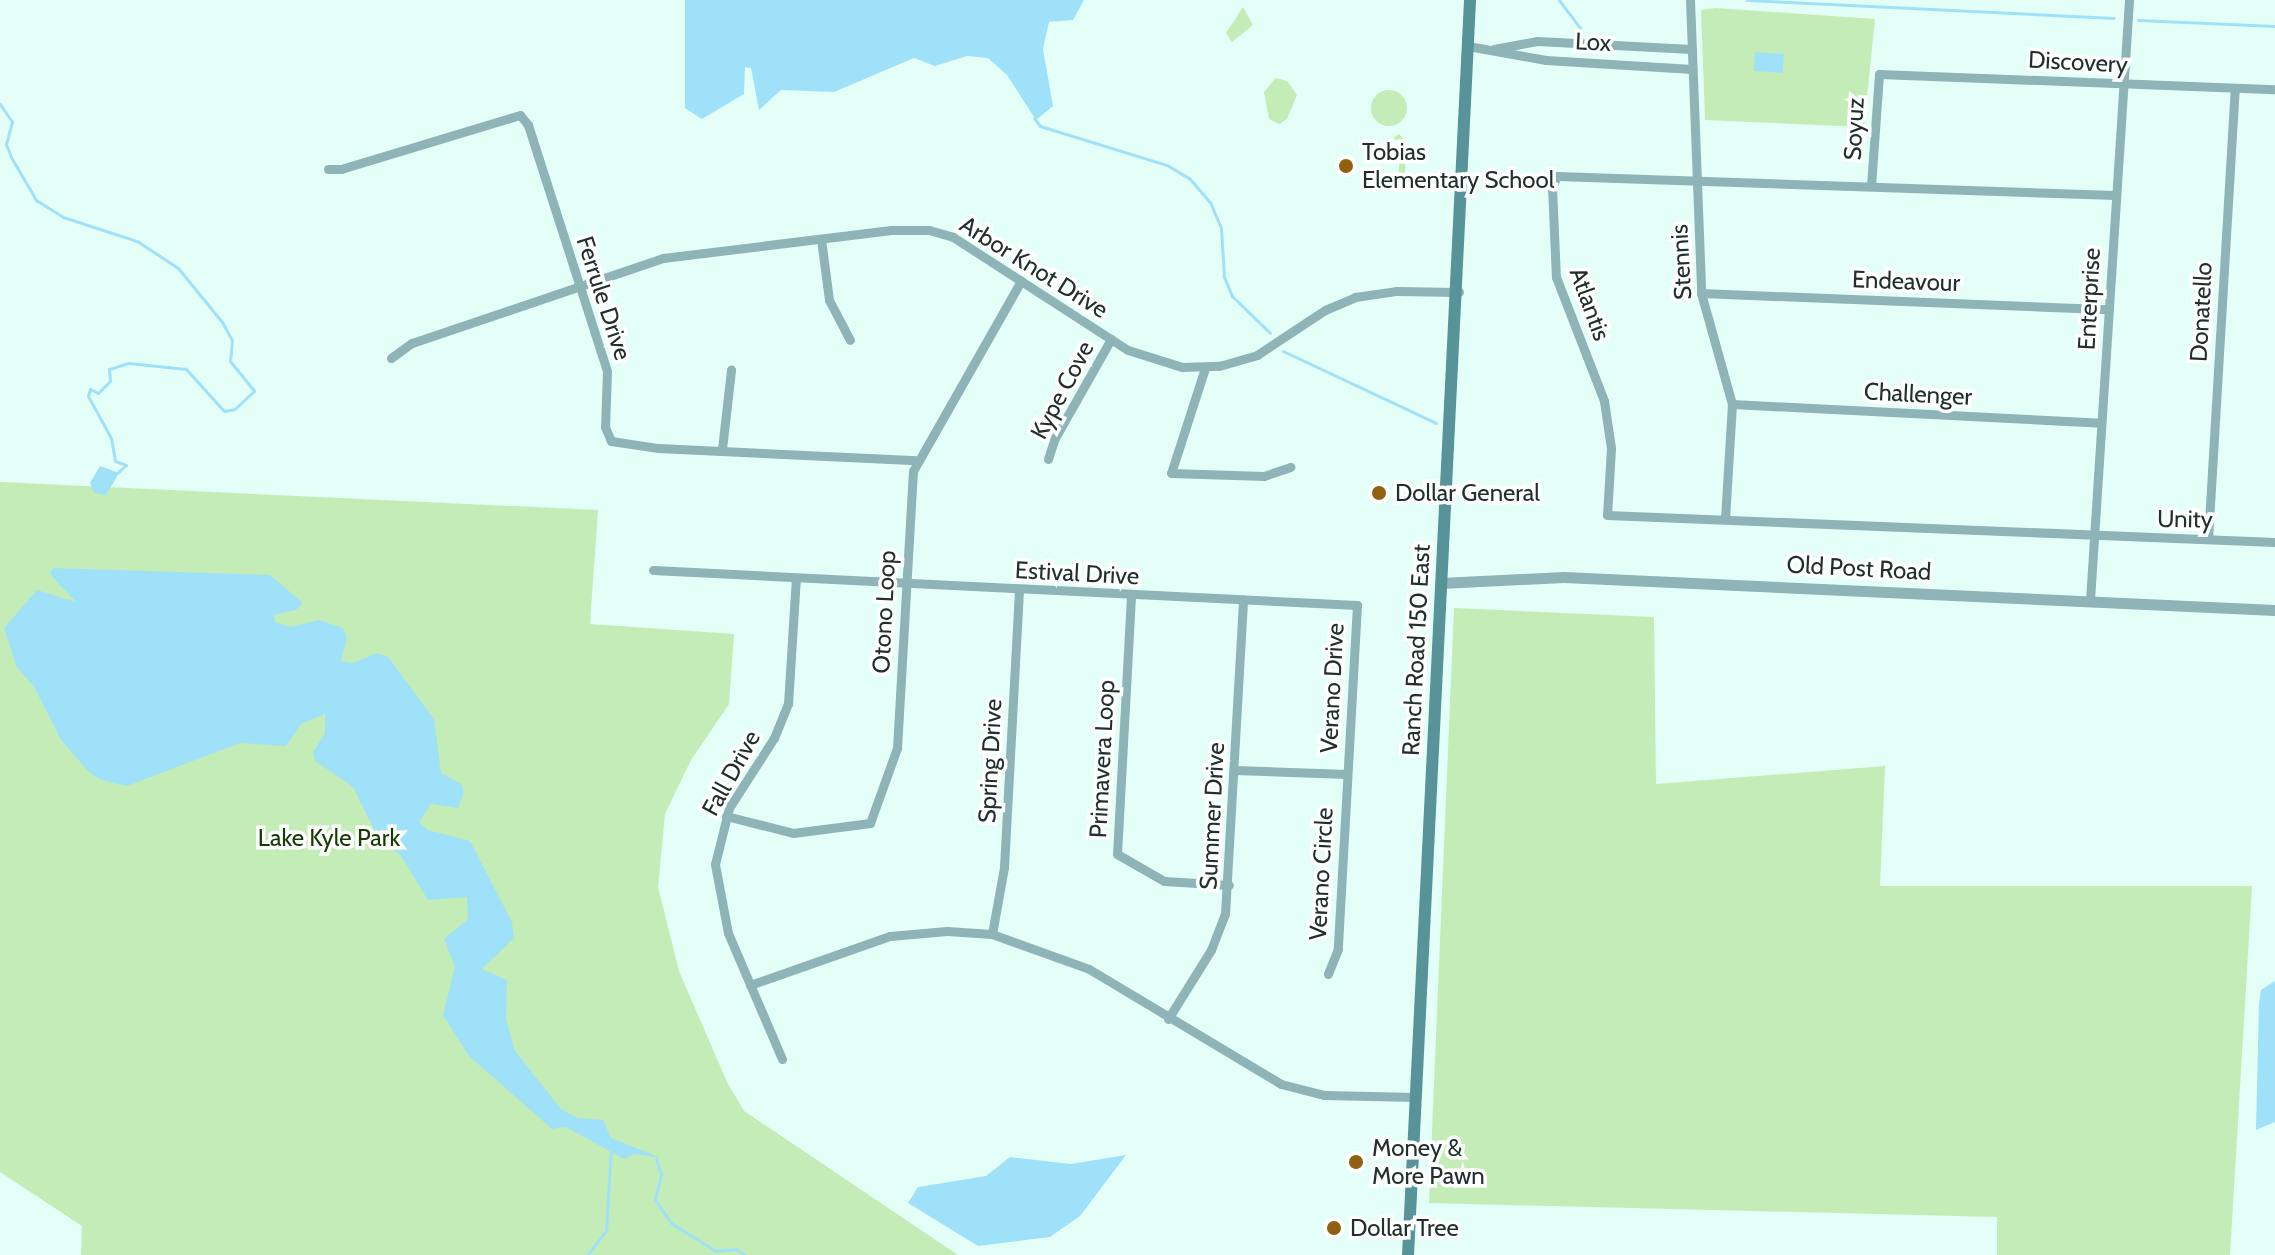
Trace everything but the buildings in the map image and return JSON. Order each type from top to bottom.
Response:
[{"type":"main road","name":"Ranch Road 150 East","points":[[1408,1255],[1441,583],[1459,292],[1470,0]]},
{"type":"street","name":"Stennis","points":[[1690,0],[1701,293],[1732,404],[1725,518]]},
{"type":"street","name":"Enterprise","points":[[2090,600],[2129,0]]},
{"type":"street","name":"Lox","points":[[1494,49],[1537,41],[1692,49]]},
{"type":"street","name":"Lox","points":[[1468,46],[1546,60],[1692,69]]},
{"type":"street","name":"Discovery","points":[[1879,74],[2275,89]]},
{"type":"street","name":"Soyuz","points":[[1871,186],[1879,74]]},
{"type":"street","name":"Donatello","points":[[2208,539],[2235,88]]},
{"type":"street","name":"Ferrule Drive","points":[[328,169],[341,169],[520,115],[528,125],[607,371],[608,437],[620,445],[917,460]]},
{"type":"street","name":"Atlantis","points":[[2094,537],[1607,515],[1611,448],[1604,401],[1556,277],[1552,187],[1556,174],[2115,195]]},
{"type":"street","name":"Arbor Knot Drive","points":[[391,358],[412,343],[670,256],[929,230],[964,243],[1148,360],[1205,368],[1257,355],[1325,310],[1355,297],[1396,291],[1459,292]]},
{"type":"street","points":[[821,239],[829,300],[850,340]]},
{"type":"street","name":"Otono Loop","points":[[726,816],[793,833],[870,823],[897,748],[909,491],[917,460],[1021,281]]},
{"type":"street","name":"Endeavour","points":[[1701,293],[2108,309]]},
{"type":"street","name":"Kype Cove","points":[[1048,459],[1055,438],[1111,339]]},
{"type":"street","points":[[1205,368],[1171,473],[1264,476],[1290,467]]},
{"type":"street","points":[[722,449],[731,370]]},
{"type":"street","name":"Challenger","points":[[1732,404],[2101,423]]},
{"type":"street","name":"Unity","points":[[2094,537],[2275,542]]},
{"type":"street","name":"Estival Drive","points":[[653,570],[1357,605]]},
{"type":"street","name":"Old Post Road","points":[[1441,583],[1564,577],[2275,610]]},
{"type":"street","name":"Fall Drive","points":[[782,1059],[750,985],[717,891],[717,849],[726,816],[774,738],[788,704],[796,578]]},
{"type":"street","name":"Spring Drive","points":[[992,934],[1004,867],[1019,589]]},
{"type":"street","name":"Primavera Loop","points":[[1131,596],[1117,854],[1164,881],[1229,885]]},
{"type":"street","name":"Summer Drive","points":[[1168,1019],[1217,937],[1229,885],[1243,600]]},
{"type":"street","name":"Verano Drive","points":[[1347,774],[1357,605]]},
{"type":"street","points":[[1235,770],[1347,774]]},
{"type":"street","name":"Verano Circle","points":[[1328,974],[1338,949],[1347,774]]},
{"type":"street","points":[[750,985],[890,936],[947,931],[992,934],[1073,961],[1249,1069],[1296,1090],[1416,1097]]},
{"type":"green space","points":[[1243,7],[1253,25],[1232,42],[1226,33]]},
{"type":"green space","points":[[1715,8],[1875,19],[1864,127],[1705,120],[1701,10]]},
{"type":"green space","points":[[1276,78],[1287,81],[1297,95],[1287,119],[1279,124],[1269,119],[1264,92]]},
{"type":"green space","points":[[1389,90],[1402,95],[1407,108],[1402,121],[1389,126],[1376,121],[1371,108],[1376,95]]},
{"type":"green space","points":[[1399,134],[1406,142],[1405,172],[1402,183],[1393,187],[1390,182],[1398,180],[1401,143],[1393,138]]},
{"type":"green space","name":"Lake Kyle Park","points":[[0,482],[598,510],[590,624],[734,634],[729,704],[691,760],[665,814],[658,887],[679,971],[727,1082],[744,1111],[958,1255],[81,1255],[82,1226],[0,1172]]},
{"type":"green space","points":[[1454,608],[1654,617],[1656,784],[1885,766],[1880,886],[2252,886],[2230,1255],[1997,1255],[1997,1217],[1429,1203]]},
{"type":"water","points":[[685,0],[1084,0],[1073,20],[1049,22],[1043,49],[1053,106],[1036,120],[1007,75],[988,58],[967,56],[935,66],[914,58],[834,92],[781,90],[759,110],[751,68],[745,67],[744,94],[702,119],[685,108]]},
{"type":"water","points":[[1755,52],[1784,54],[1783,73],[1754,71]]},
{"type":"water","points":[[100,466],[119,473],[106,495],[94,493],[90,483]]},
{"type":"water","points":[[53,568],[270,575],[303,603],[296,610],[274,615],[275,622],[291,627],[319,620],[343,628],[347,638],[341,661],[353,663],[377,653],[388,657],[434,719],[441,773],[461,784],[464,792],[458,808],[431,804],[419,822],[428,830],[470,841],[512,922],[514,938],[482,969],[507,980],[506,1019],[515,1051],[561,1109],[577,1118],[603,1120],[611,1138],[661,1158],[634,1154],[624,1159],[566,1127],[552,1129],[469,1056],[443,1015],[455,967],[444,939],[468,919],[467,897],[428,900],[401,856],[378,837],[353,787],[315,761],[313,752],[325,733],[325,714],[301,724],[286,746],[240,743],[127,786],[101,780],[88,771],[61,740],[33,685],[17,668],[4,628],[37,590],[76,602],[50,574]]},
{"type":"water","points":[[2275,981],[2275,1122],[2256,1130],[2259,1004],[2261,990]]},
{"type":"water","points":[[1126,1155],[1080,1216],[1050,1237],[978,1246],[908,1203],[918,1187],[986,1176],[1010,1157],[1071,1164]]},
{"type":"waterway","points":[[1559,0],[1582,30]]},
{"type":"waterway","points":[[1747,0],[2114,18]]},
{"type":"waterway","points":[[2138,20],[2275,26]]},
{"type":"waterway","points":[[0,104],[12,122],[6,144],[36,200],[63,217],[137,241],[178,268],[222,322],[232,340],[230,361],[254,391],[235,409],[224,411],[186,369],[128,363],[109,369],[110,381],[98,393],[90,389],[88,396],[111,438],[115,461],[126,465],[117,473]]},
{"type":"waterway","points":[[1034,118],[1040,126],[1167,165],[1189,178],[1210,202],[1221,228],[1224,277],[1232,296],[1270,333]]},
{"type":"waterway","points":[[1283,351],[1436,423]]},
{"type":"waterway","points":[[587,1255],[606,1231],[611,1146]]},
{"type":"waterway","points":[[656,1159],[661,1174],[655,1200],[671,1223],[716,1251],[736,1249],[745,1255]]},
{"type":"place","name":"Tobias Elementary School","points":[[1346,166]]},
{"type":"place","name":"Dollar General","points":[[1379,493]]},
{"type":"place","name":"Money & More Pawn","points":[[1356,1162]]},
{"type":"place","name":"Dollar Tree","points":[[1334,1228]]}]
